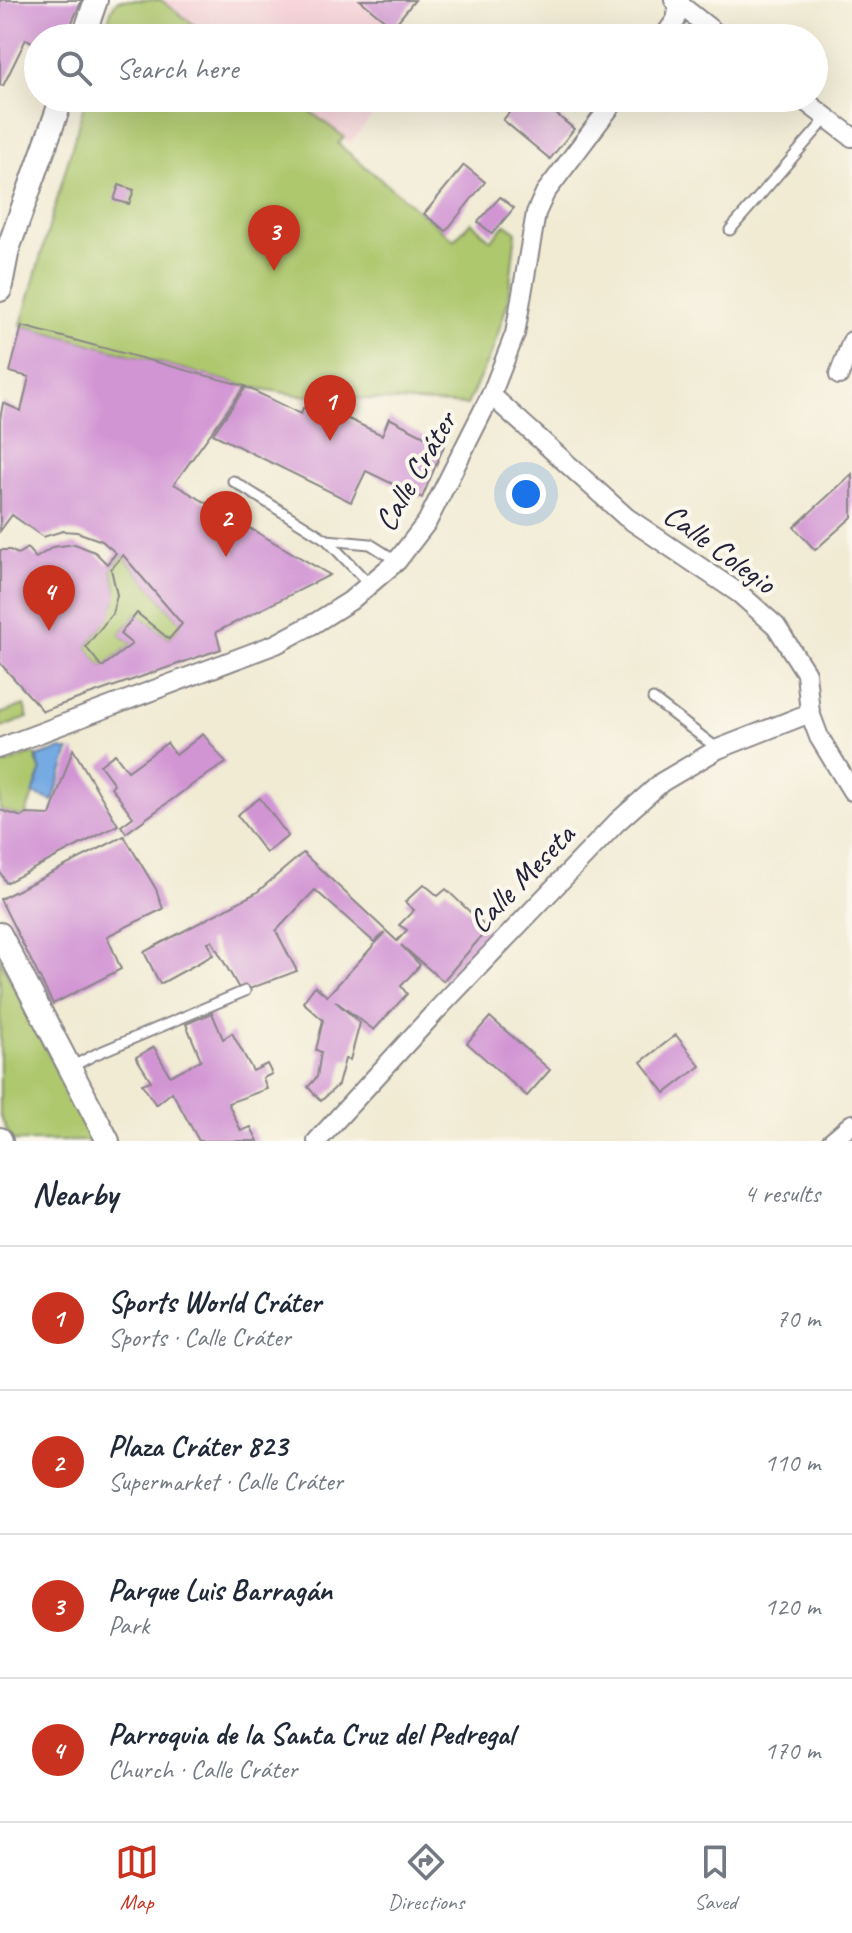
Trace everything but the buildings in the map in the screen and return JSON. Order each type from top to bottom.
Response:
[{"type":"street","points":[[88,24],[96,0]]},
{"type":"street","points":[[673,24],[678,2]]},
{"type":"street","points":[[678,2],[705,24]]},
{"type":"street","points":[[0,290],[8,249],[57,112]]},
{"type":"street","name":"Calle Cráter","points":[[0,748],[276,644],[315,623],[370,585],[397,561],[427,522],[491,395],[515,334],[536,213],[545,193],[606,112]]},
{"type":"street","points":[[819,112],[852,137]]},
{"type":"street","points":[[839,375],[852,341]]},
{"type":"street","name":"Calle Colegio","points":[[491,395],[626,517],[740,594],[776,626],[806,673],[810,713],[819,737],[852,791]]},
{"type":"street","name":"Calle Meseta","points":[[317,1141],[617,822],[662,782],[718,749],[810,713]]},
{"type":"street","points":[[0,934],[108,1141]]},
{"type":"street","points":[[832,1141],[852,1124]]},
{"type":"lane","points":[[730,230],[827,118]]},
{"type":"lane","points":[[233,481],[327,540],[370,585]]},
{"type":"lane","points":[[327,540],[370,544],[397,561]]},
{"type":"lane","points":[[653,699],[718,749]]},
{"type":"lane","points":[[69,1068],[245,991]]},
{"type":"shaded area","points":[[161,0],[415,0],[395,24],[193,24]]},
{"type":"shaded area","points":[[310,112],[375,112],[350,143]]},
{"type":"green space","points":[[118,0],[161,0],[193,24],[107,24]]},
{"type":"green space","points":[[82,112],[311,112],[344,137],[338,144],[454,240],[471,222],[491,240],[506,224],[516,231],[508,301],[493,349],[467,405],[296,395],[245,386],[21,325]]},
{"type":"green space","points":[[123,555],[182,624],[169,639],[137,613],[120,634],[132,644],[102,667],[86,647],[112,611],[116,592],[111,569]]},
{"type":"green space","points":[[24,705],[28,718],[0,728],[0,714]]},
{"type":"green space","points":[[34,753],[41,772],[26,814],[22,817],[0,810],[0,766]]},
{"type":"green space","points":[[0,959],[94,1141],[12,1141],[0,1116]]},
{"type":"water","points":[[61,749],[69,751],[53,801],[33,794],[41,772],[36,757]]},
{"type":"place","name":"Parque Luis Barragán","points":[[274,271]]},
{"type":"place","name":"Sports World Cráter","points":[[330,441]]},
{"type":"place","name":"Plaza Cráter 823","points":[[226,557]]},
{"type":"place","name":"Parroquia de la Santa Cruz del Pedregal","points":[[49,631]]}]
